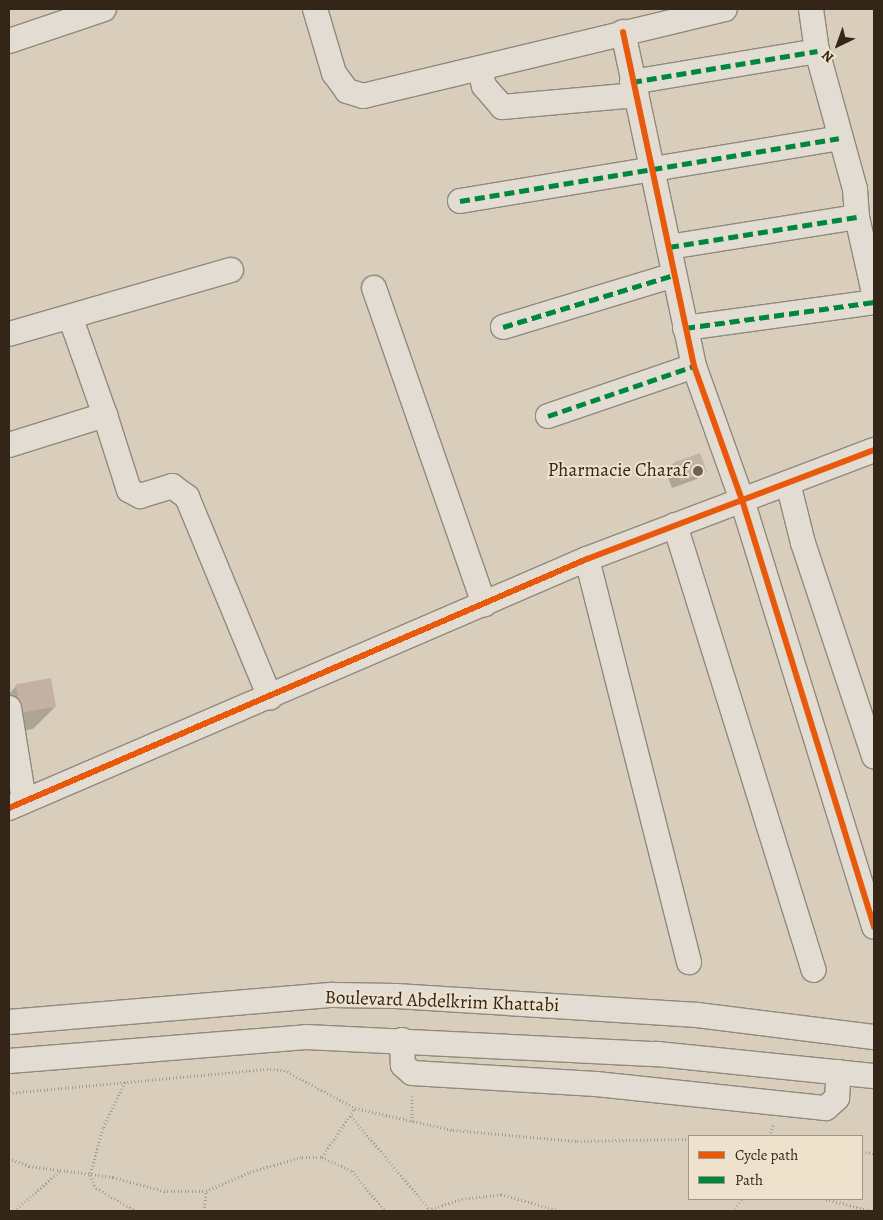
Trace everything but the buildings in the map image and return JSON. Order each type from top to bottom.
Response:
[{"type":"street","points":[[9,41],[104,9]]},
{"type":"street","points":[[315,9],[334,73],[353,95],[383,94],[623,32],[674,15],[725,9]]},
{"type":"street","points":[[811,9],[817,50],[839,138],[865,187],[856,217],[874,293]]},
{"type":"street","points":[[623,32],[694,366],[742,500],[874,927]]},
{"type":"street","points":[[480,69],[484,86],[502,107],[634,89],[817,50]]},
{"type":"street","points":[[460,201],[839,138]]},
{"type":"street","points":[[669,247],[856,217]]},
{"type":"street","points":[[9,334],[71,319],[231,270]]},
{"type":"street","points":[[503,327],[674,275]]},
{"type":"street","points":[[374,288],[484,604]]},
{"type":"street","points":[[685,328],[874,302]]},
{"type":"street","points":[[71,319],[129,490],[140,496],[172,486],[187,497],[270,697]]},
{"type":"street","points":[[548,416],[694,366]]},
{"type":"street","points":[[9,445],[105,415]]},
{"type":"street","points":[[9,708],[16,804],[270,697],[587,559],[874,450]]},
{"type":"street","points":[[788,482],[803,543],[874,757]]},
{"type":"street","points":[[675,525],[814,970]]},
{"type":"street","points":[[587,559],[689,962]]},
{"type":"street","name":"Boulevard Abdelkrim Khattabi","points":[[9,1022],[269,1000],[378,996],[697,1015],[874,1037]]},
{"type":"street","name":"Boulevard Abdelkrim Khattabi","points":[[9,1061],[306,1037],[402,1040],[657,1054],[874,1076]]},
{"type":"street","points":[[402,1040],[403,1065],[412,1073],[596,1084],[826,1108],[837,1098],[838,1072]]},
{"type":"path","points":[[9,1092],[270,1069],[284,1070],[355,1108],[453,1130],[512,1136],[688,1139]]},
{"type":"path","points":[[126,1082],[103,1128],[90,1175],[96,1188],[136,1211]]},
{"type":"path","points":[[322,1157],[355,1108]]},
{"type":"path","points":[[351,1116],[430,1210]]},
{"type":"path","points":[[9,1158],[60,1171],[90,1175],[164,1191],[206,1191],[250,1172],[302,1157],[322,1157],[352,1171],[385,1211]]},
{"type":"path","points":[[14,1211],[60,1171]]},
{"type":"path","points":[[204,1211],[206,1191]]},
{"type":"path","points":[[425,1211],[501,1194],[560,1211]]},
{"type":"path","points":[[830,1200],[872,1211]]},
{"type":"marked path","points":[[632,82],[817,51]]},
{"type":"marked path","points":[[460,201],[839,138]]},
{"type":"marked path","points":[[669,247],[857,217]]},
{"type":"marked path","points":[[503,327],[674,275]]},
{"type":"marked path","points":[[685,328],[874,302]]},
{"type":"marked path","points":[[548,416],[694,366]]},
{"type":"cycle path","points":[[623,32],[694,366],[742,500],[874,927]]},
{"type":"cycle path","points":[[9,808],[587,559],[874,450]]},
{"type":"place","name":"Pharmacie Charaf","points":[[698,471]]}]
